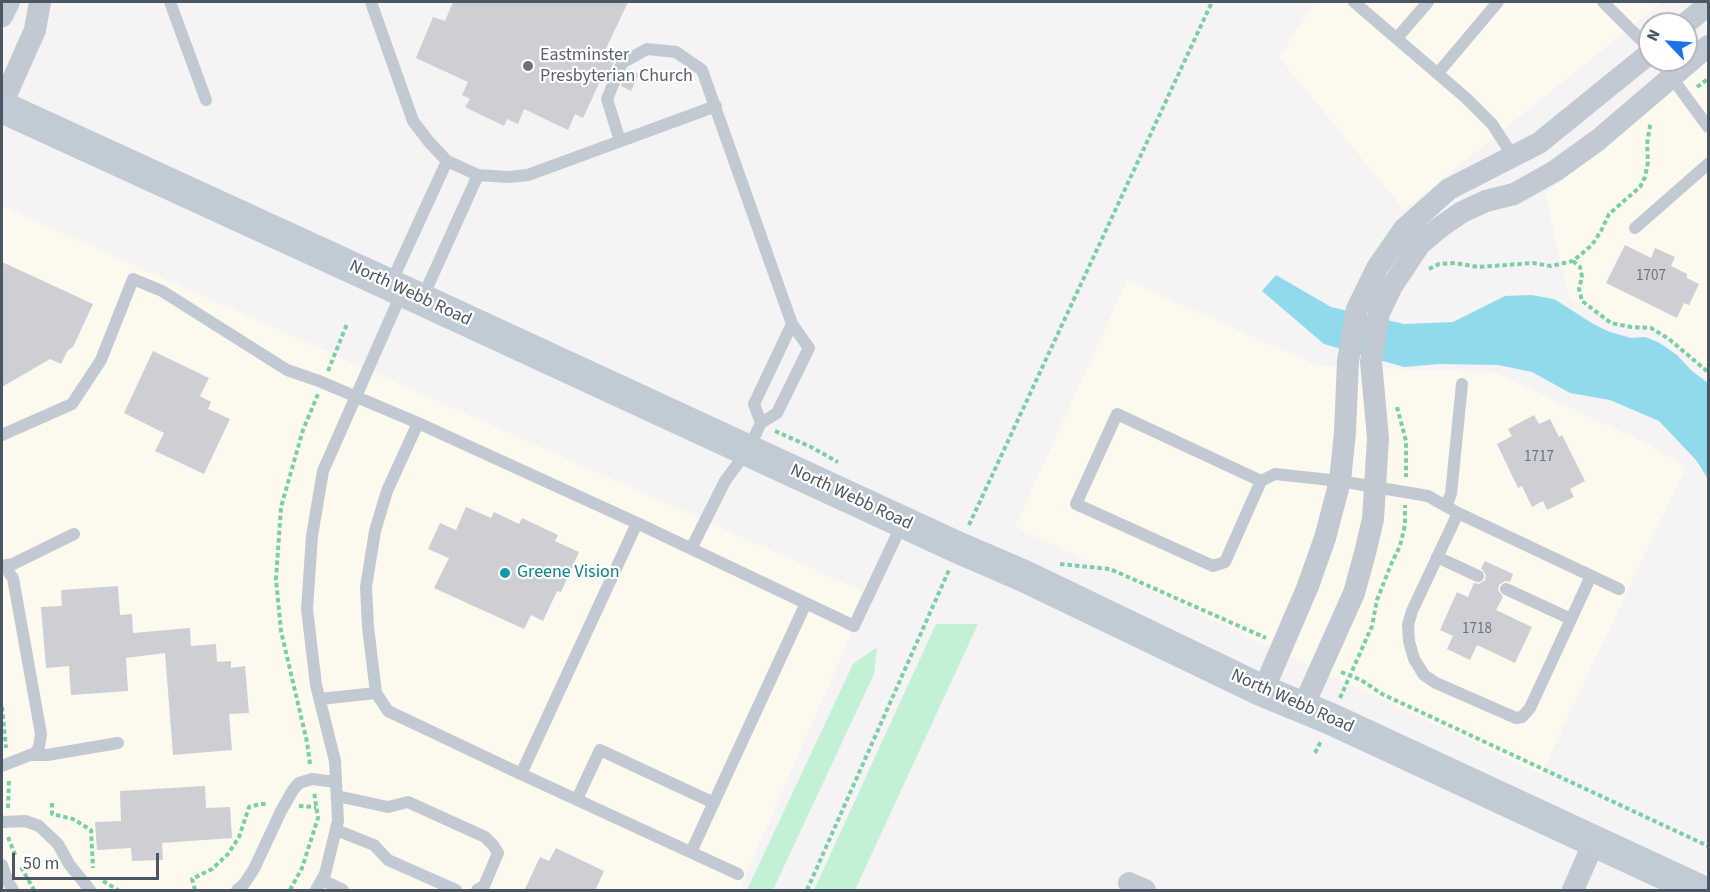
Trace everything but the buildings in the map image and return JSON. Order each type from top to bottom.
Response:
[{"type":"main road","name":"North Webb Road","points":[[2,106],[405,292],[756,433],[903,522],[1024,576],[1263,691],[1303,707],[1699,891]]},
{"type":"street","points":[[2,16],[9,2]]},
{"type":"street","points":[[2,106],[35,30],[40,2]]},
{"type":"street","points":[[1263,691],[1308,586],[1325,538],[1340,481],[1348,361],[1368,311],[1377,268],[1404,229],[1449,189],[1539,143],[1638,61]]},
{"type":"street","points":[[1303,707],[1353,593],[1373,519],[1378,438],[1368,311],[1392,286],[1420,244],[1439,228],[1462,212],[1486,201],[1514,194],[1555,171],[1598,140],[1662,72]]},
{"type":"street","points":[[1573,891],[1594,842]]},
{"type":"lane","points":[[170,2],[206,100]]},
{"type":"lane","points":[[371,2],[414,121],[447,161],[478,174],[508,177],[528,175],[716,106]]},
{"type":"lane","points":[[1354,2],[1438,73],[1492,124],[1513,156]]},
{"type":"lane","points":[[1397,38],[1428,2]]},
{"type":"lane","points":[[1438,73],[1498,2]]},
{"type":"lane","points":[[1603,2],[1638,38]]},
{"type":"lane","points":[[620,141],[608,99],[622,63],[647,49],[676,52],[702,70],[792,324],[809,348],[777,413],[756,433],[725,481],[691,549]]},
{"type":"lane","points":[[1669,72],[1708,127]]},
{"type":"lane","points":[[405,292],[447,161]]},
{"type":"lane","points":[[1635,228],[1708,165]]},
{"type":"lane","points":[[344,891],[319,886],[325,874],[338,820],[335,761],[316,685],[307,609],[312,536],[323,471],[405,292],[478,174]]},
{"type":"lane","points":[[2,435],[72,404],[101,360],[133,279],[162,291],[287,370],[319,381],[418,423],[854,626],[903,522]]},
{"type":"lane","points":[[756,433],[754,405],[792,324]]},
{"type":"lane","points":[[1446,506],[1451,494],[1462,384]]},
{"type":"lane","points":[[1261,481],[1117,414],[1076,504],[1213,566],[1225,562],[1261,481],[1275,474],[1340,481],[1428,496],[1458,513],[1618,589]]},
{"type":"lane","points":[[418,423],[387,491],[375,531],[366,586],[368,627],[376,693],[388,711],[738,874]]},
{"type":"lane","points":[[1458,513],[1412,611],[1408,625],[1414,659],[1424,675],[1436,682],[1516,718],[1522,717],[1530,708],[1591,576]]},
{"type":"lane","points":[[521,774],[637,523]]},
{"type":"lane","points":[[2,567],[13,564],[74,534]]},
{"type":"lane","points":[[1437,557],[1478,576]]},
{"type":"lane","points":[[2,567],[13,578],[41,734],[39,747],[34,753],[4,766]]},
{"type":"lane","points":[[1506,589],[1571,619]]},
{"type":"lane","points":[[691,852],[806,603]]},
{"type":"lane","points":[[320,699],[376,693]]},
{"type":"lane","points":[[30,755],[47,755],[118,743]]},
{"type":"lane","points":[[577,800],[600,750],[714,802]]},
{"type":"lane","points":[[237,891],[254,869],[284,805],[299,783],[312,779],[336,782]]},
{"type":"lane","points":[[337,796],[388,807],[408,802],[485,837],[498,853],[484,886],[477,891]]},
{"type":"lane","points":[[5,822],[25,821],[39,826],[58,844],[69,864],[90,891]]},
{"type":"lane","points":[[336,830],[375,845],[388,860],[456,891]]},
{"type":"lane","points":[[2,865],[13,891]]},
{"type":"path","points":[[959,522],[969,526],[1212,2]]},
{"type":"path","points":[[1686,95],[1708,79]]},
{"type":"path","points":[[1424,270],[1439,264],[1455,263],[1478,267],[1533,263],[1551,266],[1573,261],[1592,245],[1609,214],[1640,187],[1648,162],[1647,144],[1650,126],[1654,121]]},
{"type":"path","points":[[1573,261],[1580,267],[1582,277],[1579,288],[1582,301],[1611,323],[1651,328],[1669,339],[1708,372]]},
{"type":"path","points":[[756,433],[772,430],[840,463]]},
{"type":"path","points":[[1055,564],[1110,569],[1282,645]]},
{"type":"path","points":[[807,891],[946,577]]},
{"type":"path","points":[[1323,663],[1361,680],[1382,694],[1708,846]]},
{"type":"path","points":[[2,707],[4,766],[9,780],[5,822],[8,839],[34,891]]},
{"type":"path","points":[[52,802],[52,814],[73,819],[91,830],[92,868],[96,873]]},
{"type":"path","points":[[195,891],[192,879],[212,869],[228,854],[239,837],[249,807],[260,804],[316,807]]},
{"type":"path","points":[[99,878],[118,891]]},
{"type":"shaded area","points":[[1315,2],[1662,2],[1650,12],[1638,12],[1638,21],[1404,210],[1279,57]]},
{"type":"shaded area","points":[[1708,61],[1708,370],[1660,331],[1611,321],[1569,298],[1545,194],[1695,72],[1698,72],[1698,69]]},
{"type":"shaded area","points":[[2,206],[869,594],[739,890],[2,890]]},
{"type":"shaded area","points":[[1127,280],[1318,366],[1494,372],[1648,444],[1686,467],[1541,774],[1015,527]]},
{"type":"green space","points":[[936,624],[978,624],[855,890],[814,890]]},
{"type":"green space","points":[[877,647],[874,674],[773,890],[747,890],[853,664]]},
{"type":"water","points":[[1276,275],[1331,307],[1404,324],[1453,322],[1505,296],[1531,295],[1554,299],[1610,332],[1631,338],[1645,337],[1658,342],[1677,355],[1692,371],[1708,383],[1708,479],[1696,460],[1659,421],[1610,400],[1570,393],[1532,372],[1498,365],[1440,364],[1404,367],[1324,344],[1262,291]]},
{"type":"place","name":"Eastminster Presbyterian Church","points":[[528,66]]},
{"type":"place","name":"Greene Vision","points":[[505,573]]}]
